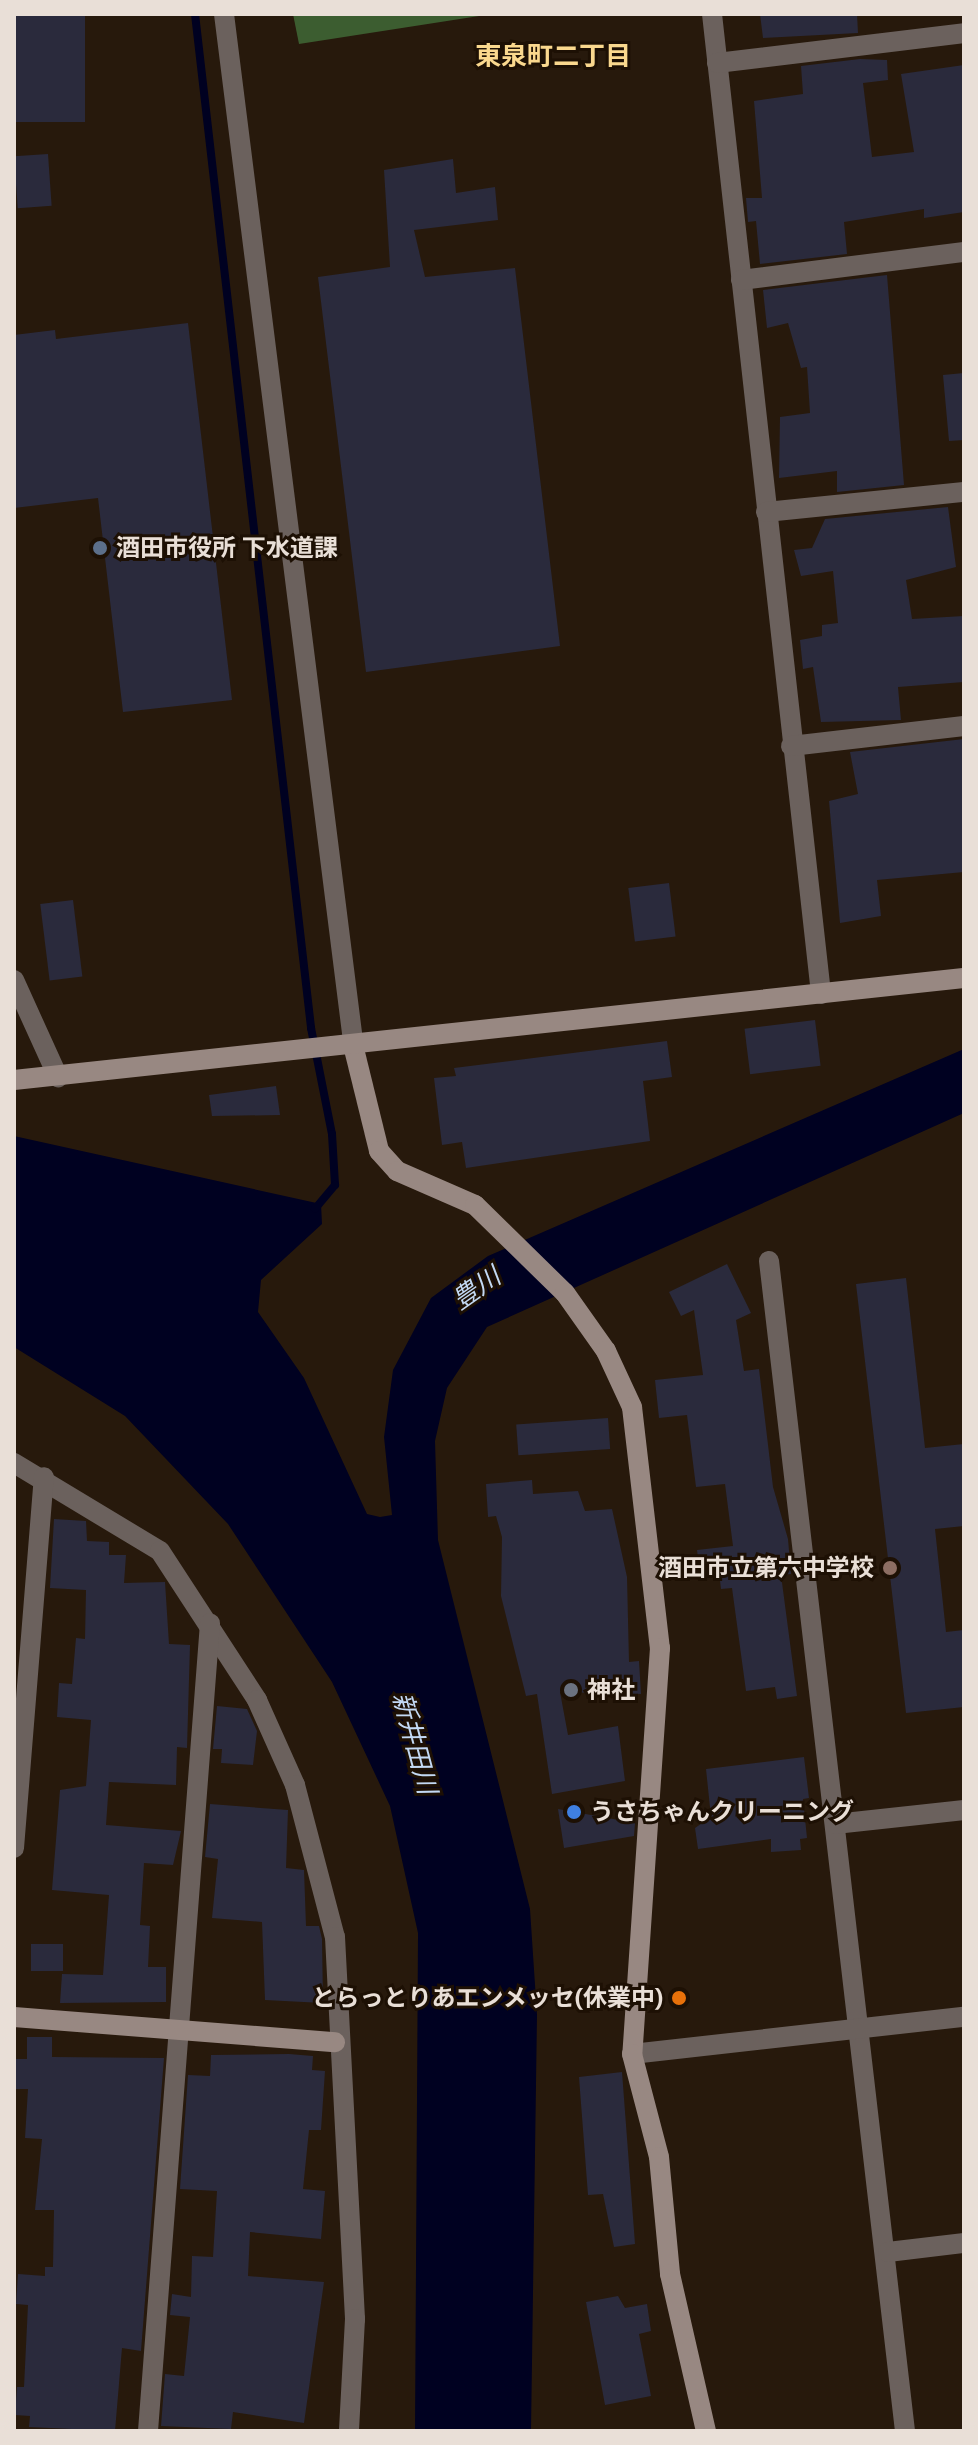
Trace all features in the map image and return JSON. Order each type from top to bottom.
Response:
[{"type":"street","points":[[224,14],[354,1049],[379,1151],[397,1171],[475,1205],[565,1293],[606,1351],[632,1407],[660,1648],[632,2054],[659,2157],[670,2274],[706,2431]]},
{"type":"street","points":[[712,14],[791,746],[821,994]]},
{"type":"street","points":[[717,63],[964,33]]},
{"type":"street","points":[[741,280],[964,252]]},
{"type":"street","points":[[766,512],[964,492]]},
{"type":"street","points":[[791,746],[964,726]]},
{"type":"street","points":[[14,1080],[354,1049],[964,978]]},
{"type":"street","points":[[14,980],[58,1077]]},
{"type":"street","points":[[769,1261],[858,2029],[888,2252],[905,2431]]},
{"type":"street","points":[[14,1463],[44,1477],[160,1551],[210,1623],[257,1700],[295,1785],[335,1937],[335,2042],[355,2319],[349,2431]]},
{"type":"street","points":[[14,1848],[44,1477]]},
{"type":"street","points":[[148,2431],[210,1623]]},
{"type":"street","points":[[835,1824],[964,1810]]},
{"type":"street","points":[[14,2017],[335,2042]]},
{"type":"street","points":[[632,2054],[964,2017]]},
{"type":"street","points":[[888,2252],[964,2243]]},
{"type":"green space","points":[[293,14],[492,14],[299,44]]},
{"type":"water","points":[[964,1049],[964,1113],[487,1327],[447,1388],[435,1441],[438,1540],[530,1909],[537,2015],[531,2431],[415,2431],[418,1933],[390,1806],[332,1682],[228,1524],[125,1416],[14,1347],[14,1136],[321,1204],[322,1224],[261,1280],[258,1312],[304,1378],[367,1514],[380,1517],[392,1515],[384,1437],[393,1370],[431,1298],[488,1256]]},
{"type":"building","points":[[14,14],[85,14],[85,122],[14,122]]},
{"type":"building","points":[[760,14],[857,14],[858,33],[763,38]]},
{"type":"building","points":[[860,59],[887,60],[888,80],[863,83],[872,157],[914,152],[901,74],[964,65],[964,212],[924,218],[924,209],[844,222],[847,254],[760,264],[756,221],[748,222],[746,198],[762,198],[754,101],[803,94],[801,66]]},
{"type":"building","points":[[48,154],[52,206],[18,208],[14,156]]},
{"type":"building","points":[[453,159],[456,193],[495,187],[498,220],[414,230],[425,277],[515,268],[560,646],[366,672],[318,277],[390,267],[384,170]]},
{"type":"building","points":[[887,275],[904,485],[837,492],[837,471],[779,478],[780,417],[810,413],[807,367],[801,368],[788,323],[767,328],[763,290]]},
{"type":"building","points":[[188,323],[232,700],[123,712],[98,498],[14,508],[14,335],[55,330],[56,339]]},
{"type":"building","points":[[964,373],[964,440],[949,441],[943,375]]},
{"type":"building","points":[[948,507],[956,567],[906,580],[912,619],[964,616],[964,682],[898,687],[901,720],[821,722],[813,667],[803,669],[800,640],[822,636],[822,625],[838,623],[833,571],[801,576],[794,550],[812,548],[825,519]]},
{"type":"building","points":[[964,739],[964,872],[877,880],[881,916],[840,923],[829,801],[858,794],[850,752]]},
{"type":"building","points":[[669,883],[676,937],[635,942],[628,888]]},
{"type":"building","points":[[73,900],[82,976],[50,980],[40,904]]},
{"type":"building","points":[[815,1020],[821,1066],[750,1074],[745,1029]]},
{"type":"building","points":[[667,1041],[672,1077],[643,1081],[650,1141],[466,1168],[462,1142],[442,1145],[434,1078],[456,1076],[454,1068]]},
{"type":"building","points":[[276,1086],[280,1115],[212,1116],[209,1095]]},
{"type":"building","points":[[727,1264],[751,1313],[736,1320],[744,1371],[759,1369],[773,1487],[788,1539],[791,1574],[781,1575],[797,1696],[777,1699],[775,1687],[746,1691],[732,1588],[721,1589],[719,1572],[700,1574],[697,1550],[733,1546],[725,1484],[696,1487],[687,1415],[659,1418],[655,1380],[703,1375],[694,1310],[681,1316],[669,1292]]},
{"type":"building","points":[[906,1278],[925,1448],[964,1444],[964,1526],[935,1529],[946,1632],[964,1630],[964,1707],[906,1713],[856,1284]]},
{"type":"building","points":[[608,1418],[610,1449],[518,1455],[516,1424]]},
{"type":"building","points":[[532,1480],[533,1494],[578,1491],[585,1511],[612,1509],[627,1577],[629,1662],[639,1661],[641,1694],[560,1692],[568,1735],[618,1726],[625,1781],[552,1794],[537,1694],[526,1696],[501,1596],[502,1537],[496,1516],[488,1517],[486,1484]]},
{"type":"building","points":[[54,1519],[86,1521],[87,1541],[109,1542],[109,1555],[126,1555],[124,1583],[165,1582],[169,1644],[190,1645],[187,1748],[177,1747],[176,1785],[109,1782],[106,1825],[181,1831],[173,1865],[144,1863],[140,1925],[150,1926],[148,1967],[166,1967],[166,2002],[60,2003],[62,1974],[103,1975],[109,1895],[52,1890],[60,1790],[86,1786],[91,1720],[57,1717],[59,1683],[72,1684],[76,1638],[85,1639],[86,1590],[50,1588]]},
{"type":"building","points":[[217,1706],[247,1709],[257,1731],[253,1765],[221,1763],[222,1749],[213,1749]]},
{"type":"building","points":[[804,1757],[809,1798],[803,1799],[807,1838],[800,1839],[801,1850],[771,1852],[771,1839],[698,1849],[695,1828],[711,1817],[706,1769]]},
{"type":"building","points":[[210,1804],[288,1810],[286,1868],[304,1870],[306,1926],[319,1926],[322,1939],[323,2003],[265,2000],[262,1922],[212,1918],[218,1859],[205,1857]]},
{"type":"building","points":[[558,1809],[635,1823],[634,1836],[564,1848]]},
{"type":"building","points":[[31,1944],[63,1944],[63,1971],[31,1971]]},
{"type":"building","points":[[27,2037],[52,2037],[52,2057],[164,2058],[141,2351],[122,2348],[115,2431],[29,2427],[30,2416],[15,2415],[17,2387],[24,2387],[28,2305],[16,2304],[18,2274],[45,2276],[45,2267],[53,2267],[54,2210],[35,2210],[42,2139],[25,2138],[28,2089],[14,2089],[14,2059],[27,2059]]},
{"type":"building","points":[[211,2055],[313,2056],[312,2070],[325,2071],[321,2130],[309,2130],[303,2189],[325,2191],[321,2239],[250,2232],[248,2276],[324,2282],[304,2423],[233,2412],[231,2429],[161,2426],[165,2374],[184,2376],[190,2317],[170,2315],[172,2294],[191,2297],[192,2256],[213,2257],[217,2191],[180,2189],[188,2075],[210,2076]]},
{"type":"building","points":[[622,2072],[635,2244],[614,2247],[603,2194],[588,2195],[579,2077]]},
{"type":"building","points":[[618,2296],[625,2308],[647,2304],[651,2331],[639,2334],[651,2396],[605,2405],[586,2302]]},
{"type":"waterway","points":[[195,14],[311,1028],[332,1134],[335,1185],[315,1209]]},
{"type":"place","name":"酒田市役所 下水道課","points":[[100,548]]},
{"type":"place","name":"酒田市立第六中学校","points":[[890,1568]]},
{"type":"place","name":"神社","points":[[571,1690]]},
{"type":"place","name":"うさちゃんクリーニング","points":[[574,1812]]},
{"type":"place","name":"とらっとりあエンメッセ(休業中)","points":[[679,1998]]},
{"type":"district","name":"東泉町二丁目","points":[[553,56]]},
{"type":"water label","name":"豊川","points":[[476,1288]]},
{"type":"water label","name":"新井田川","points":[[415,1743]]}]
